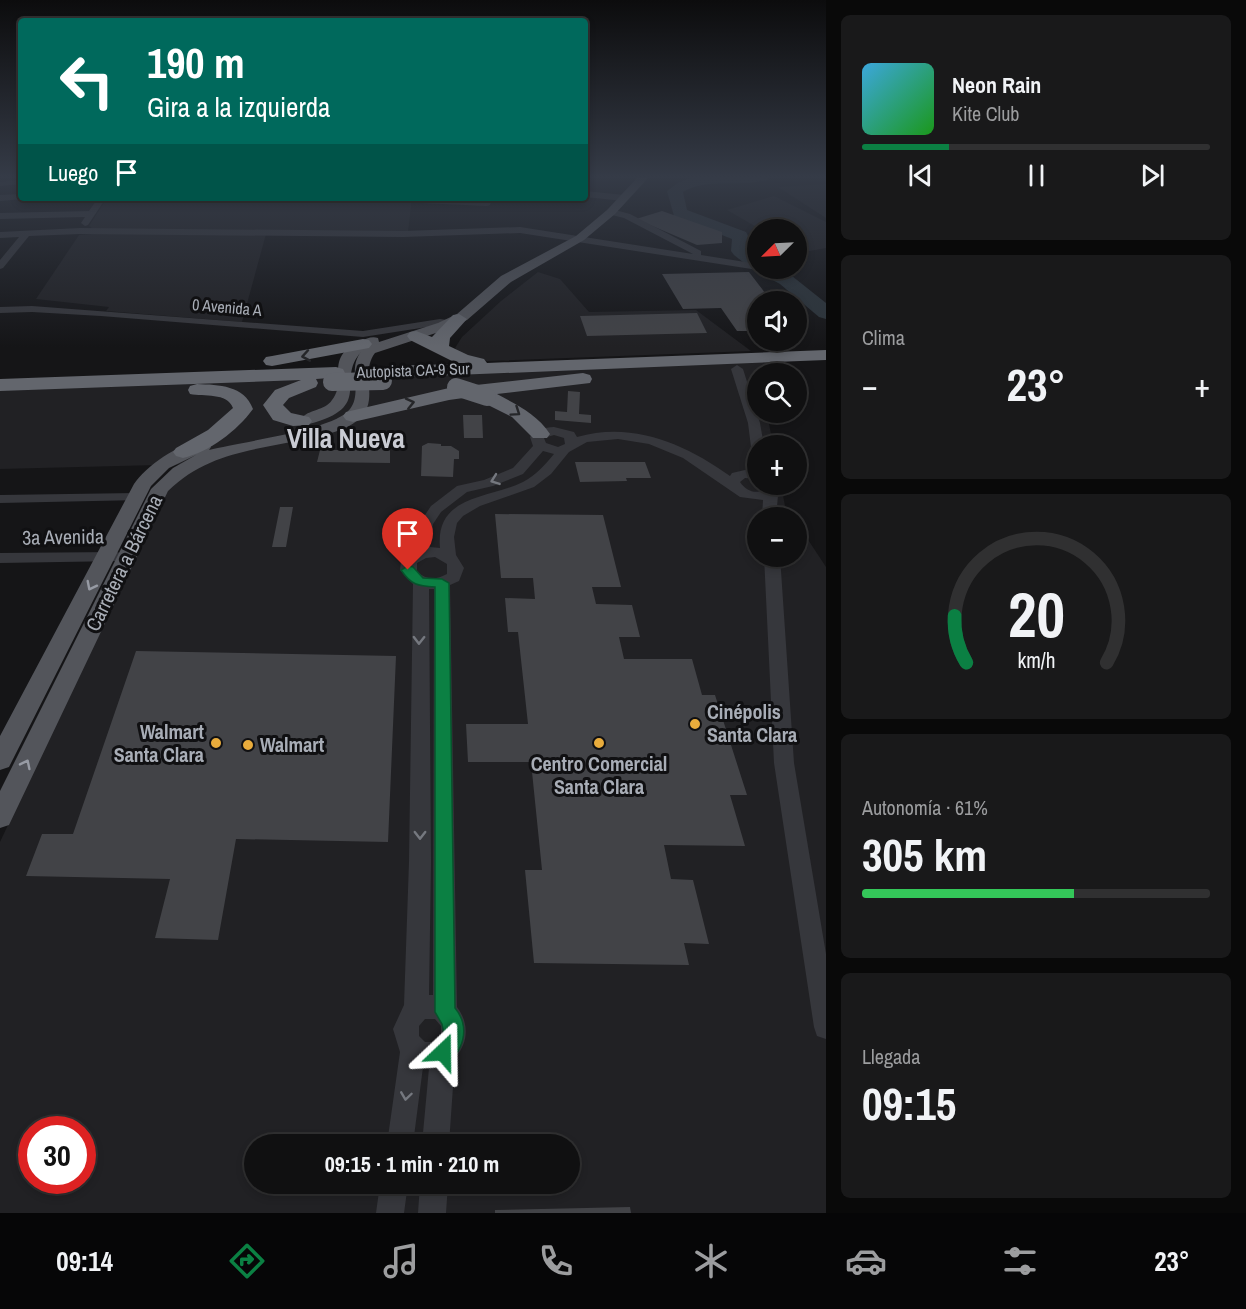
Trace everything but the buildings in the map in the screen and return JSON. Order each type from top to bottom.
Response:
[{"type":"highway","points":[[440,347],[441,337],[454,321]]},
{"type":"highway","points":[[416,336],[471,362],[525,361],[556,365]]},
{"type":"highway","points":[[386,375],[418,367],[430,361],[426,351],[418,347],[394,343]]},
{"type":"highway","points":[[174,383],[363,344]]},
{"type":"highway","name":"Autopista CA-9 Sur","points":[[386,375],[411,381],[737,369],[821,361]]},
{"type":"highway","name":"Autopista CA-9 Sur","points":[[0,394],[174,383],[334,378],[556,365],[821,361]]},
{"type":"highway","points":[[353,416],[448,394],[652,372]]},
{"type":"highway","name":"Autopista CA-9 Sur","points":[[0,385],[309,383],[334,378]]},
{"type":"highway","points":[[411,381],[456,387],[487,396],[519,412],[540,440]]},
{"type":"highway","points":[[174,383],[236,396],[242,403],[243,409],[235,419],[209,438],[183,452]]},
{"type":"highway","points":[[302,421],[282,417],[275,411],[273,405],[282,394],[309,383]]},
{"type":"main road","points":[[353,416],[360,408],[364,398],[361,375],[362,358],[370,350],[454,321],[506,279],[585,234]]},
{"type":"main road","points":[[363,344],[394,336],[416,336]]},
{"type":"main road","name":"Carretera a Bárcena","points":[[0,817],[116,557],[136,497],[143,484],[159,466],[183,452],[325,415],[336,409],[344,392],[344,361],[349,352],[363,344]]},
{"type":"main road","name":"Carretera a Bárcena","points":[[0,760],[116,557],[160,489],[192,463],[324,429],[353,416]]},
{"type":"street","points":[[0,266],[26,234]]},
{"type":"street","points":[[0,235],[33,234]]},
{"type":"street","points":[[361,234],[413,234]]},
{"type":"street","points":[[547,234],[747,265]]},
{"type":"street","points":[[662,234],[696,251],[698,257]]},
{"type":"street","name":"0 Avenida A","points":[[0,310],[32,309],[368,334],[454,321]]},
{"type":"street","points":[[737,369],[756,435]]},
{"type":"street","points":[[422,553],[426,524],[436,509],[462,489],[488,483],[518,471],[540,440],[554,431],[572,442]]},
{"type":"street","points":[[540,440],[548,450],[572,442],[618,434],[645,437],[678,451],[717,473],[747,475]]},
{"type":"street","points":[[448,555],[447,534],[452,518],[465,509],[524,487],[536,480],[572,442]]},
{"type":"street","points":[[747,495],[762,495]]},
{"type":"street","points":[[747,495],[761,507]]},
{"type":"street","points":[[0,499],[136,497]]},
{"type":"street","points":[[435,552],[448,555],[456,564],[457,569],[453,577],[442,583],[421,582],[410,575],[408,565],[413,558],[422,553],[435,552]]},
{"type":"street","name":"3a Avenida","points":[[0,558],[116,557]]},
{"type":"street","points":[[773,567],[784,763],[826,1027]]},
{"type":"street","points":[[416,1011],[420,862],[421,582]]},
{"type":"street","points":[[442,583],[445,1012]]},
{"type":"street","points":[[434,1006],[445,1012],[451,1019],[454,1034],[452,1042],[443,1052],[427,1056],[413,1048],[407,1037],[406,1026],[416,1011],[434,1006]]},
{"type":"street","points":[[401,1134],[413,1048]]},
{"type":"street","points":[[437,1134],[443,1052]]},
{"type":"street","points":[[390,1213],[393,1194]]},
{"type":"street","points":[[432,1213],[433,1194]]},
{"type":"shaded area","points":[[266,234],[242,322],[106,311],[109,307],[36,299],[79,235]]},
{"type":"shaded area","points":[[807,234],[826,234],[826,248],[807,252]]},
{"type":"shaded area","points":[[538,272],[560,279],[589,312],[696,310],[747,348],[747,351],[751,351],[487,361],[460,354],[455,348],[462,337],[501,301]]},
{"type":"shaded area","points":[[773,360],[771,363],[747,363],[747,423],[769,423],[771,435],[747,435],[747,495],[783,495],[786,507],[747,507],[747,567],[807,567],[807,538],[826,567],[826,1213],[0,1213],[0,842],[163,494],[198,464],[0,469],[0,388]]},
{"type":"waterway","points":[[734,234],[740,236],[740,251],[747,256]]},
{"type":"waterway","points":[[784,279],[826,313]]},
{"type":"place","name":"Cinépolis Santa Clara","points":[[695,724]]},
{"type":"place","name":"Walmart Santa Clara","points":[[216,743]]},
{"type":"place","name":"Centro Comercial Santa Clara","points":[[599,743]]},
{"type":"place","name":"Walmart","points":[[248,745]]},
{"type":"district","name":"Villa Nueva","points":[[346,439]]},
{"type":"route","points":[[408,570],[410,575],[421,582],[442,583],[445,1012],[451,1019],[454,1029],[454,1038],[443,1052]]}]
